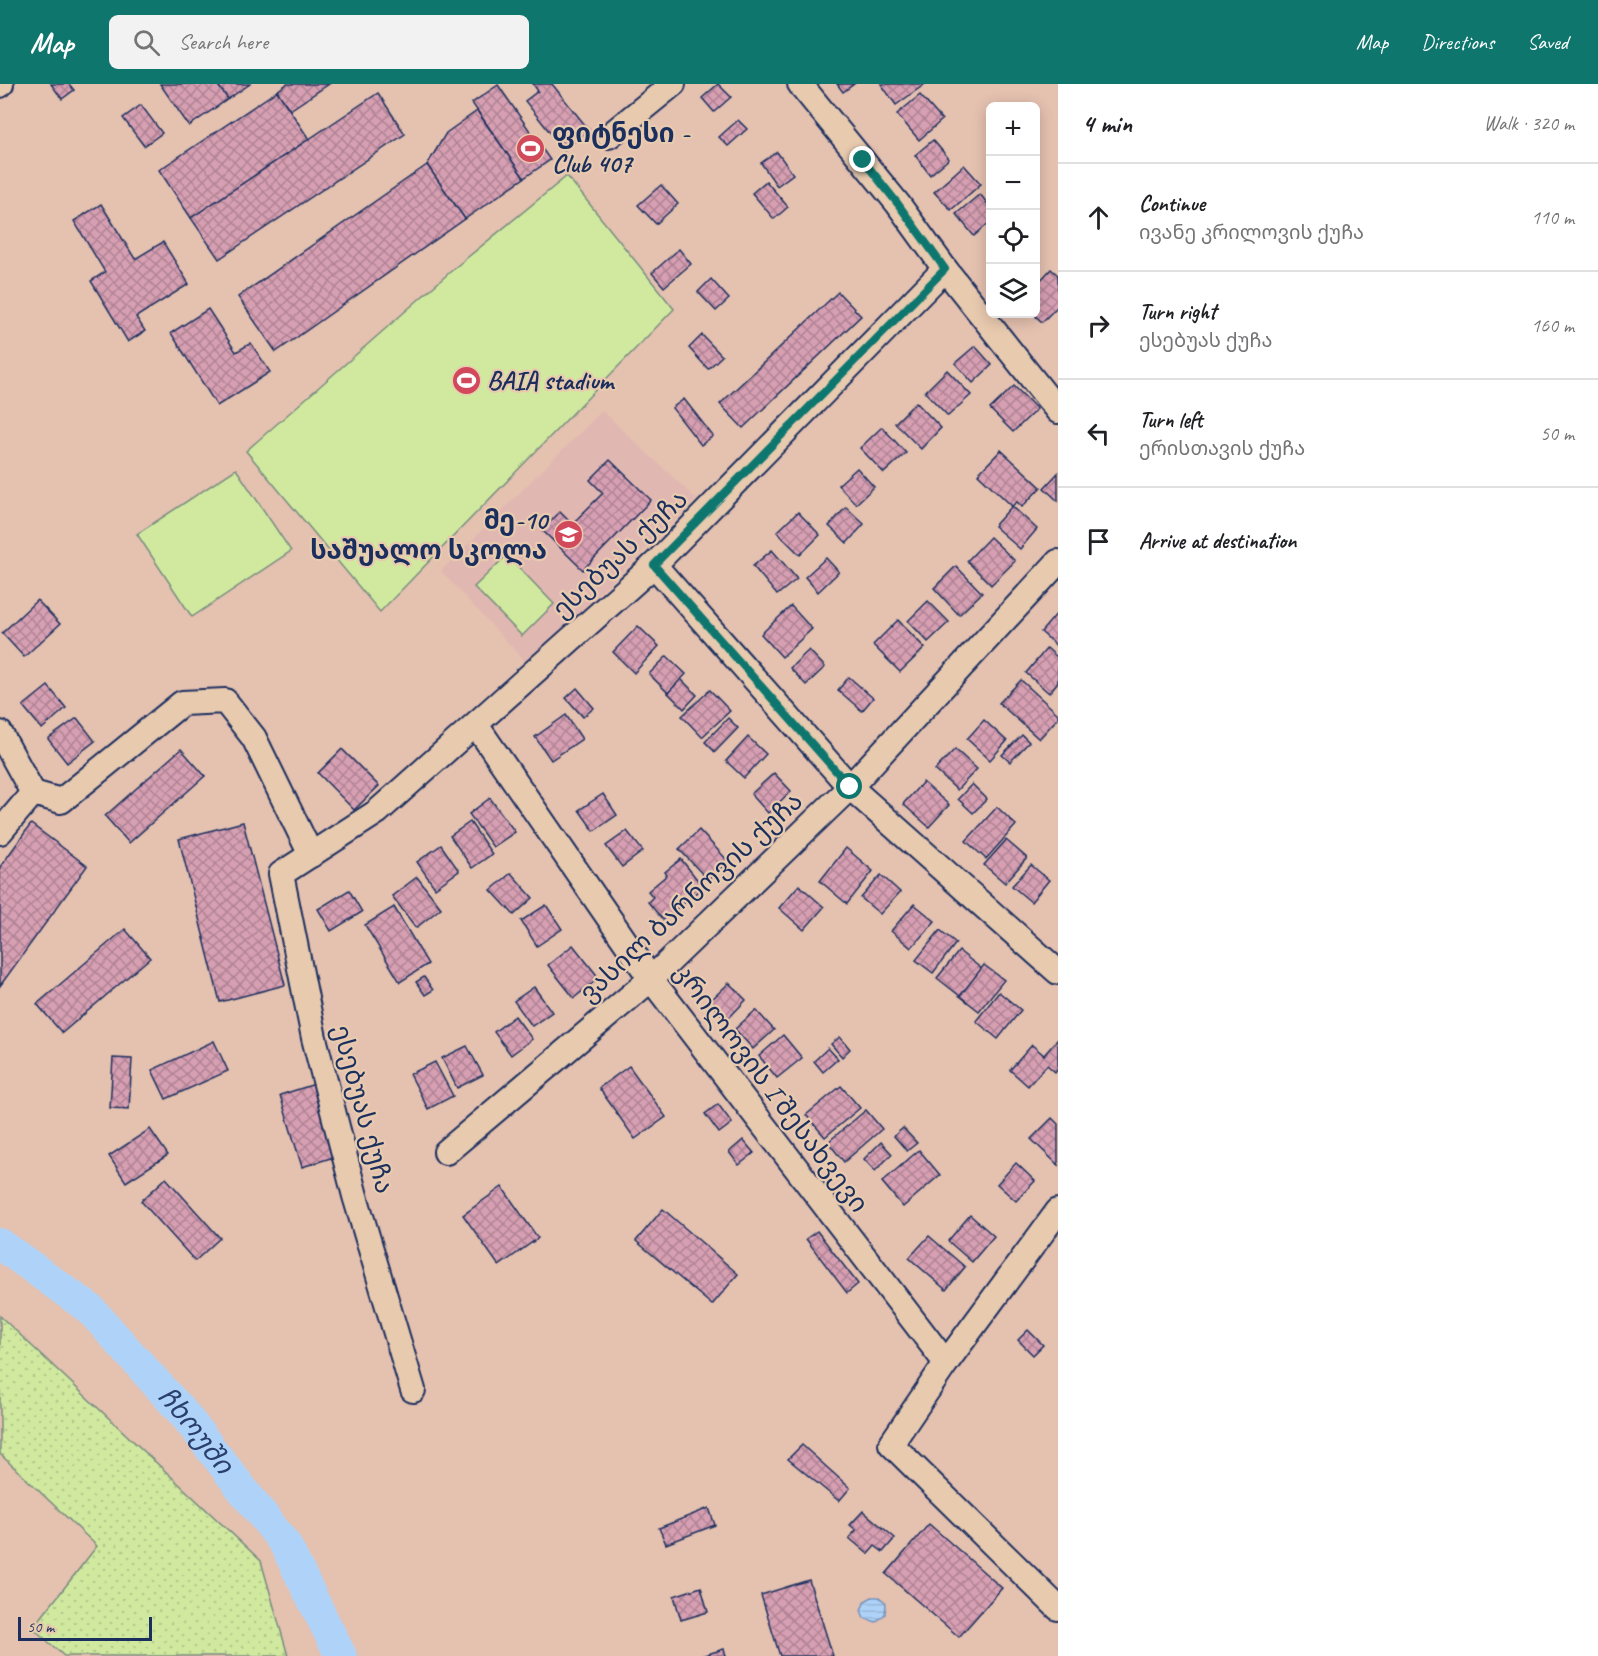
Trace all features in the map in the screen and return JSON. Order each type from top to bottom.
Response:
[{"type":"street","points":[[609,136],[673,84]]},
{"type":"street","points":[[800,84],[898,204],[945,269],[1058,411]]},
{"type":"street","name":"ესებუას ქუჩა","points":[[413,1390],[355,1196],[317,1049],[281,874],[377,812],[654,565],[945,269]]},
{"type":"street","name":"ვასილ ბარნოვის ქუჩა","points":[[446,1152],[651,979],[850,787],[1058,562]]},
{"type":"street","points":[[654,565],[850,787],[1058,972]]},
{"type":"street","points":[[0,733],[33,793],[62,801],[182,703],[225,701],[254,738],[311,855]]},
{"type":"street","name":"კრილოვის I შესახვევი","points":[[476,725],[651,979],[946,1363]]},
{"type":"street","points":[[0,832],[33,793]]},
{"type":"street","points":[[1058,1211],[946,1363],[891,1444],[1058,1608]]},
{"type":"shaded area","name":"მე-10 საშუალო სკოლა","points":[[602,411],[696,499],[527,663],[441,571]]},
{"type":"green space","name":"BAIA stadium","points":[[567,176],[674,309],[380,612],[246,451],[457,266]]},
{"type":"green space","points":[[236,469],[291,551],[192,617],[137,534]]},
{"type":"green space","points":[[507,555],[554,604],[522,636],[474,587]]},
{"type":"green space","points":[[0,1316],[261,1561],[288,1656],[64,1656],[33,1628],[97,1546],[0,1454]]},
{"type":"water","points":[[872,1597],[879,1597],[886,1603],[885,1614],[876,1622],[864,1618],[861,1610],[865,1601]]},
{"type":"building","points":[[51,84],[69,84],[74,90],[62,99]]},
{"type":"building","points":[[160,84],[217,84],[228,99],[189,126]]},
{"type":"building","points":[[217,84],[250,84],[228,99]]},
{"type":"building","points":[[287,84],[329,84],[290,110],[277,91]]},
{"type":"building","points":[[533,84],[552,84],[589,130],[564,150],[525,101],[538,91]]},
{"type":"building","points":[[718,84],[731,97],[714,112],[702,98]]},
{"type":"building","points":[[837,84],[854,84],[843,92]]},
{"type":"building","points":[[881,84],[925,84],[896,105]]},
{"type":"building","points":[[498,85],[550,160],[524,178],[472,103]]},
{"type":"building","points":[[277,91],[309,139],[191,218],[159,170]]},
{"type":"building","points":[[378,93],[405,134],[219,259],[191,218]]},
{"type":"building","points":[[920,95],[942,120],[919,140],[897,114]]},
{"type":"building","points":[[141,105],[162,133],[144,146],[123,118]]},
{"type":"building","points":[[477,111],[524,178],[465,219],[427,165],[446,133]]},
{"type":"building","points":[[738,120],[747,129],[728,146],[719,137]]},
{"type":"building","points":[[933,140],[949,159],[930,175],[915,155]]},
{"type":"building","points":[[777,152],[793,174],[777,186],[761,163]]},
{"type":"building","points":[[427,165],[465,219],[276,352],[238,297]]},
{"type":"building","points":[[964,165],[981,184],[951,210],[934,192]]},
{"type":"building","points":[[766,181],[788,207],[774,219],[752,193]]},
{"type":"building","points":[[661,185],[678,204],[656,224],[638,205]]},
{"type":"building","points":[[980,194],[986,202],[986,226],[974,236],[956,214]]},
{"type":"building","points":[[101,204],[135,259],[163,242],[189,284],[136,317],[145,331],[128,342],[91,281],[105,272],[74,221]]},
{"type":"building","points":[[679,249],[691,264],[664,287],[652,273]]},
{"type":"building","points":[[1051,269],[1058,275],[1058,306],[1042,322],[1038,318],[1040,318],[1040,281]]},
{"type":"building","points":[[711,279],[729,299],[716,311],[698,292]]},
{"type":"building","points":[[838,292],[861,316],[743,428],[720,404]]},
{"type":"building","points":[[208,309],[236,352],[251,343],[270,372],[217,406],[171,333]]},
{"type":"building","points":[[702,335],[722,356],[708,369],[689,348]]},
{"type":"building","points":[[975,346],[992,365],[973,383],[955,363]]},
{"type":"building","points":[[947,370],[971,395],[948,416],[925,392]]},
{"type":"building","points":[[1014,386],[1037,409],[1013,432],[990,409]]},
{"type":"building","points":[[684,399],[713,436],[701,445],[672,408]]},
{"type":"building","points":[[916,402],[941,428],[921,449],[895,423]]},
{"type":"building","points":[[882,427],[906,453],[884,473],[860,448]]},
{"type":"building","points":[[1001,450],[1041,487],[1022,507],[1017,502],[1012,506],[978,474]]},
{"type":"building","points":[[610,460],[651,500],[583,570],[542,530],[560,512],[572,524],[603,493],[590,480]]},
{"type":"building","points":[[857,468],[874,487],[856,504],[838,485]]},
{"type":"building","points":[[1058,473],[1058,501],[1044,488]]},
{"type":"building","points":[[1012,506],[1037,529],[1020,549],[994,526]]},
{"type":"building","points":[[846,507],[864,524],[847,543],[829,526]]},
{"type":"building","points":[[798,512],[820,535],[800,555],[777,532]]},
{"type":"building","points":[[990,537],[1015,561],[991,585],[967,561]]},
{"type":"building","points":[[772,550],[797,579],[777,595],[753,566]]},
{"type":"building","points":[[826,558],[839,572],[818,592],[805,577]]},
{"type":"building","points":[[956,566],[982,593],[959,615],[934,588]]},
{"type":"building","points":[[37,600],[60,624],[24,657],[2,633]]},
{"type":"building","points":[[928,601],[949,622],[928,642],[908,621]]},
{"type":"building","points":[[791,606],[812,629],[782,657],[761,634]]},
{"type":"building","points":[[1058,612],[1058,647],[1041,632]]},
{"type":"building","points":[[898,620],[925,648],[900,672],[873,645]]},
{"type":"building","points":[[638,626],[659,646],[634,673],[613,652]]},
{"type":"building","points":[[1047,648],[1058,658],[1058,682],[1049,693],[1026,673]]},
{"type":"building","points":[[809,650],[825,667],[806,685],[790,668]]},
{"type":"building","points":[[667,656],[686,674],[668,693],[649,674]]},
{"type":"building","points":[[849,677],[873,698],[862,711],[838,690]]},
{"type":"building","points":[[681,679],[697,695],[684,709],[668,693]]},
{"type":"building","points":[[1021,680],[1058,714],[1058,718],[1039,739],[999,703]]},
{"type":"building","points":[[48,686],[66,708],[42,729],[23,706]]},
{"type":"building","points":[[577,688],[594,708],[583,717],[566,698]]},
{"type":"building","points":[[710,690],[730,711],[702,737],[682,716]]},
{"type":"building","points":[[566,715],[582,739],[551,760],[535,737]]},
{"type":"building","points":[[77,718],[95,741],[67,763],[48,739]]},
{"type":"building","points":[[728,718],[738,728],[715,752],[705,742]]},
{"type":"building","points":[[984,720],[1007,741],[990,760],[967,739]]},
{"type":"building","points":[[1022,735],[1029,742],[1010,762],[1002,755]]},
{"type":"building","points":[[748,737],[766,754],[744,778],[726,761]]},
{"type":"building","points":[[181,749],[205,776],[129,843],[105,816]]},
{"type":"building","points":[[342,749],[379,786],[354,810],[318,773]]},
{"type":"building","points":[[955,749],[977,769],[957,790],[935,770]]},
{"type":"building","points":[[774,773],[791,791],[768,813],[751,794]]},
{"type":"building","points":[[923,782],[949,805],[929,827],[903,804]]},
{"type":"building","points":[[972,784],[987,799],[973,813],[958,799]]},
{"type":"building","points":[[603,794],[617,815],[594,831],[579,810]]},
{"type":"building","points":[[490,798],[515,832],[493,847],[469,814]]},
{"type":"building","points":[[997,807],[1016,825],[986,859],[966,841]]},
{"type":"building","points":[[243,822],[285,985],[220,1002],[179,839]]},
{"type":"building","points":[[470,822],[492,854],[472,868],[450,836]]},
{"type":"building","points":[[31,824],[87,866],[0,986],[0,867]]},
{"type":"building","points":[[699,830],[728,861],[708,880],[679,849]]},
{"type":"building","points":[[627,831],[643,851],[622,867],[606,846]]},
{"type":"building","points":[[1006,840],[1027,858],[1005,883],[984,865]]},
{"type":"building","points":[[441,845],[459,871],[435,888],[417,862]]},
{"type":"building","points":[[846,848],[873,871],[847,904],[820,881]]},
{"type":"building","points":[[681,859],[703,887],[663,920],[648,902],[653,897],[648,891],[667,875],[665,872]]},
{"type":"building","points":[[1031,865],[1049,880],[1031,902],[1012,886]]},
{"type":"building","points":[[511,873],[533,898],[514,915],[491,890]]},
{"type":"building","points":[[881,875],[900,892],[880,914],[861,898]]},
{"type":"building","points":[[417,877],[441,908],[416,928],[392,896]]},
{"type":"building","points":[[799,885],[824,907],[804,930],[779,908]]},
{"type":"building","points":[[349,890],[362,912],[331,931],[318,909]]},
{"type":"building","points":[[914,904],[935,921],[911,948],[891,931]]},
{"type":"building","points":[[546,905],[562,929],[537,946],[521,921]]},
{"type":"building","points":[[394,907],[428,964],[400,982],[365,925]]},
{"type":"building","points":[[125,929],[150,958],[62,1033],[37,1004]]},
{"type":"building","points":[[940,930],[956,943],[933,973],[916,960]]},
{"type":"building","points":[[573,945],[599,978],[574,998],[548,965]]},
{"type":"building","points":[[959,951],[982,969],[960,996],[937,978]]},
{"type":"building","points":[[984,965],[1004,980],[979,1011],[960,996]]},
{"type":"building","points":[[424,977],[433,990],[425,995],[416,982]]},
{"type":"building","points":[[729,983],[746,1000],[727,1020],[709,1002]]},
{"type":"building","points":[[534,987],[552,1012],[532,1026],[514,1001]]},
{"type":"building","points":[[999,992],[1021,1010],[998,1039],[976,1021]]},
{"type":"building","points":[[756,1010],[774,1030],[753,1049],[735,1029]]},
{"type":"building","points":[[515,1016],[532,1039],[511,1055],[494,1032]]},
{"type":"building","points":[[783,1035],[802,1058],[777,1078],[759,1056]]},
{"type":"building","points":[[840,1037],[850,1049],[842,1057],[831,1044]]},
{"type":"building","points":[[1058,1039],[1058,1068],[1055,1072],[1047,1065],[1028,1086],[1010,1070],[1032,1045],[1044,1055]]},
{"type":"building","points":[[214,1041],[228,1071],[166,1099],[152,1070]]},
{"type":"building","points":[[467,1046],[483,1075],[457,1088],[442,1058]]},
{"type":"building","points":[[828,1048],[838,1059],[823,1072],[814,1061]]},
{"type":"building","points":[[113,1058],[132,1059],[129,1109],[110,1108]]},
{"type":"building","points":[[435,1062],[453,1096],[428,1109],[410,1074]]},
{"type":"building","points":[[629,1066],[666,1117],[635,1139],[599,1088]]},
{"type":"building","points":[[315,1084],[337,1156],[302,1167],[280,1095]]},
{"type":"building","points":[[841,1086],[860,1108],[825,1137],[806,1115]]},
{"type":"building","points":[[718,1104],[732,1123],[719,1133],[705,1114]]},
{"type":"building","points":[[866,1110],[882,1129],[844,1162],[828,1142]]},
{"type":"building","points":[[1052,1118],[1058,1124],[1058,1165],[1031,1139]]},
{"type":"building","points":[[903,1128],[917,1143],[907,1151],[894,1136]]},
{"type":"building","points":[[150,1129],[168,1155],[126,1182],[109,1156]]},
{"type":"building","points":[[743,1140],[754,1153],[739,1165],[729,1152]]},
{"type":"building","points":[[881,1142],[892,1154],[875,1171],[864,1159]]},
{"type":"building","points":[[919,1150],[940,1175],[903,1207],[882,1182]]},
{"type":"building","points":[[1016,1163],[1035,1181],[1016,1201],[997,1184]]},
{"type":"building","points":[[166,1178],[220,1238],[195,1261],[141,1201]]},
{"type":"building","points":[[502,1187],[538,1238],[499,1266],[463,1215]]},
{"type":"building","points":[[663,1209],[738,1274],[712,1305],[636,1241]]},
{"type":"building","points":[[970,1215],[994,1236],[972,1262],[948,1241]]},
{"type":"building","points":[[817,1231],[858,1284],[847,1293],[806,1239]]},
{"type":"building","points":[[929,1236],[965,1267],[946,1290],[909,1258]]},
{"type":"building","points":[[1028,1330],[1043,1345],[1033,1355],[1018,1340]]},
{"type":"building","points":[[802,1445],[850,1488],[839,1501],[788,1459]]},
{"type":"building","points":[[709,1508],[715,1525],[666,1544],[659,1528]]},
{"type":"building","points":[[863,1511],[895,1538],[883,1552],[875,1546],[868,1554],[849,1538],[856,1530],[850,1525]]},
{"type":"building","points":[[929,1524],[1002,1588],[959,1637],[886,1574]]},
{"type":"building","points":[[809,1580],[833,1656],[780,1656],[761,1595]]},
{"type":"building","points":[[701,1587],[708,1612],[681,1620],[674,1596]]},
{"type":"building","points":[[724,1649],[726,1656],[701,1656]]},
{"type":"waterway","name":"ჩხოუში","points":[[0,1244],[90,1309],[183,1413],[285,1544],[341,1656]]},
{"type":"place","name":"ფიტნესი - Club 407","points":[[531,148]]},
{"type":"place","name":"BAIA stadium","points":[[466,380]]},
{"type":"place","name":"მე-10 საშუალო სკოლა","points":[[568,535]]},
{"type":"route","points":[[850,787],[654,565],[945,269],[863,160]]}]
